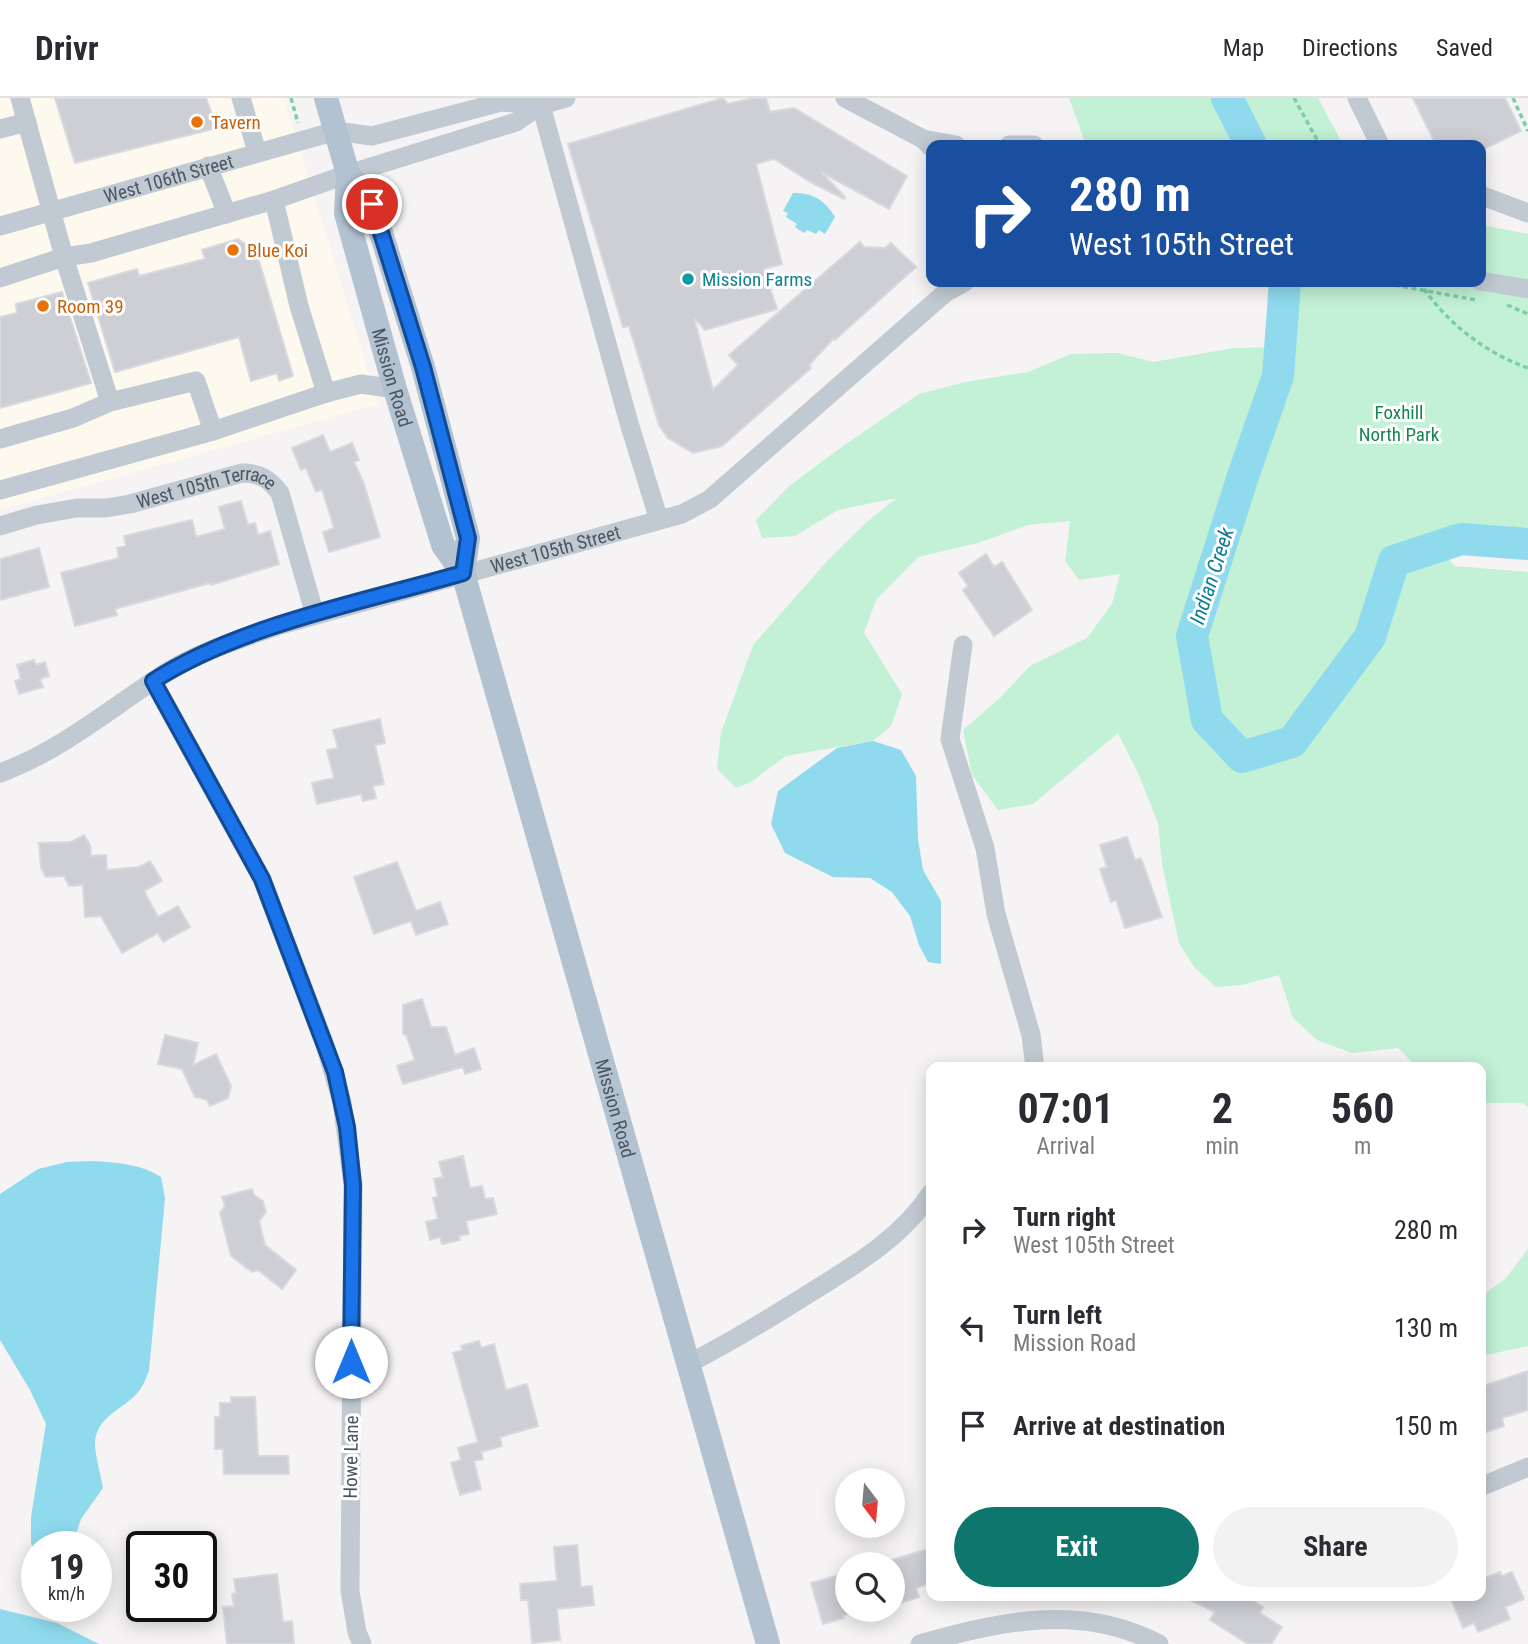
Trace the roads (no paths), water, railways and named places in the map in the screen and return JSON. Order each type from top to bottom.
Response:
[{"type":"main road","name":"Mission Road","points":[[326,98],[348,174],[346,213],[385,355],[443,545],[463,573],[768,1644]]},
{"type":"main road","name":"Mission Road","points":[[348,174],[372,204],[423,367],[468,538],[463,573]]},
{"type":"street","points":[[20,98],[64,257],[110,402]]},
{"type":"street","points":[[241,98],[257,152]]},
{"type":"street","points":[[336,131],[372,136],[501,102],[566,98]]},
{"type":"street","points":[[845,98],[926,142]]},
{"type":"street","points":[[1357,98],[1378,140]]},
{"type":"street","points":[[0,278],[64,257],[91,253],[274,200],[516,122],[540,101]]},
{"type":"street","points":[[540,101],[629,423],[659,520]]},
{"type":"street","points":[[0,129],[27,122]]},
{"type":"street","name":"West 106th Street","points":[[0,226],[336,131]]},
{"type":"street","points":[[208,166],[227,214]]},
{"type":"street","points":[[1486,197],[1528,213]]},
{"type":"street","points":[[274,200],[299,306],[326,393]]},
{"type":"street","name":"West 105th Street","points":[[0,773],[45,753],[153,681],[226,644],[316,615],[659,520],[682,513],[710,499],[947,287]]},
{"type":"street","points":[[1482,288],[1528,289]]},
{"type":"street","points":[[361,384],[385,355]]},
{"type":"street","points":[[0,439],[73,418],[110,402],[195,380],[213,431]]},
{"type":"street","points":[[0,490],[213,431],[361,384],[395,389]]},
{"type":"street","name":"West 105th Terrace","points":[[0,526],[77,508],[106,508],[131,504],[242,473],[257,473],[270,481],[280,493],[316,615]]},
{"type":"street","points":[[963,645],[950,739],[985,848],[996,914],[1031,1035],[1034,1062]]},
{"type":"street","name":"Howe Lane","points":[[153,681],[262,879],[326,1045],[342,1102],[353,1185],[350,1591],[357,1632],[362,1644]]},
{"type":"street","points":[[688,1364],[742,1336],[873,1254],[902,1228],[926,1199]]},
{"type":"street","points":[[1486,1484],[1528,1466]]},
{"type":"street","points":[[926,1643],[976,1628],[1051,1618],[1108,1624],[1158,1644]]},
{"type":"water","points":[[793,193],[812,196],[831,211],[835,217],[825,234],[819,230],[816,234],[807,230],[804,233],[786,217],[788,213],[783,211]]},
{"type":"water","points":[[873,741],[901,750],[916,776],[918,839],[923,870],[941,901],[941,964],[928,962],[919,945],[910,916],[892,892],[870,878],[833,877],[785,853],[771,824],[778,791],[837,748]]},
{"type":"water","points":[[67,1162],[121,1164],[138,1167],[161,1177],[165,1198],[149,1371],[139,1391],[105,1420],[96,1434],[95,1449],[103,1488],[81,1519],[77,1531],[31,1531],[46,1424],[30,1390],[0,1340],[0,1194],[38,1169]]},
{"type":"water","points":[[0,1609],[21,1614],[21,1622],[57,1623],[99,1644],[0,1644]]},
{"type":"waterway","name":"Indian Creek","points":[[1227,98],[1248,140]]},
{"type":"waterway","name":"Indian Creek","points":[[1285,287],[1278,376],[1192,636],[1207,720],[1242,757],[1292,742],[1370,637],[1394,561],[1461,539],[1528,544]]},
{"type":"place","name":"Tavern","points":[[197,122]]},
{"type":"place","name":"Blue Koi","points":[[233,250]]},
{"type":"place","name":"Mission Farms","points":[[688,279]]},
{"type":"place","name":"Room 39","points":[[43,306]]},
{"type":"park label","name":"Foxhill North Park","points":[[1399,423]]}]
